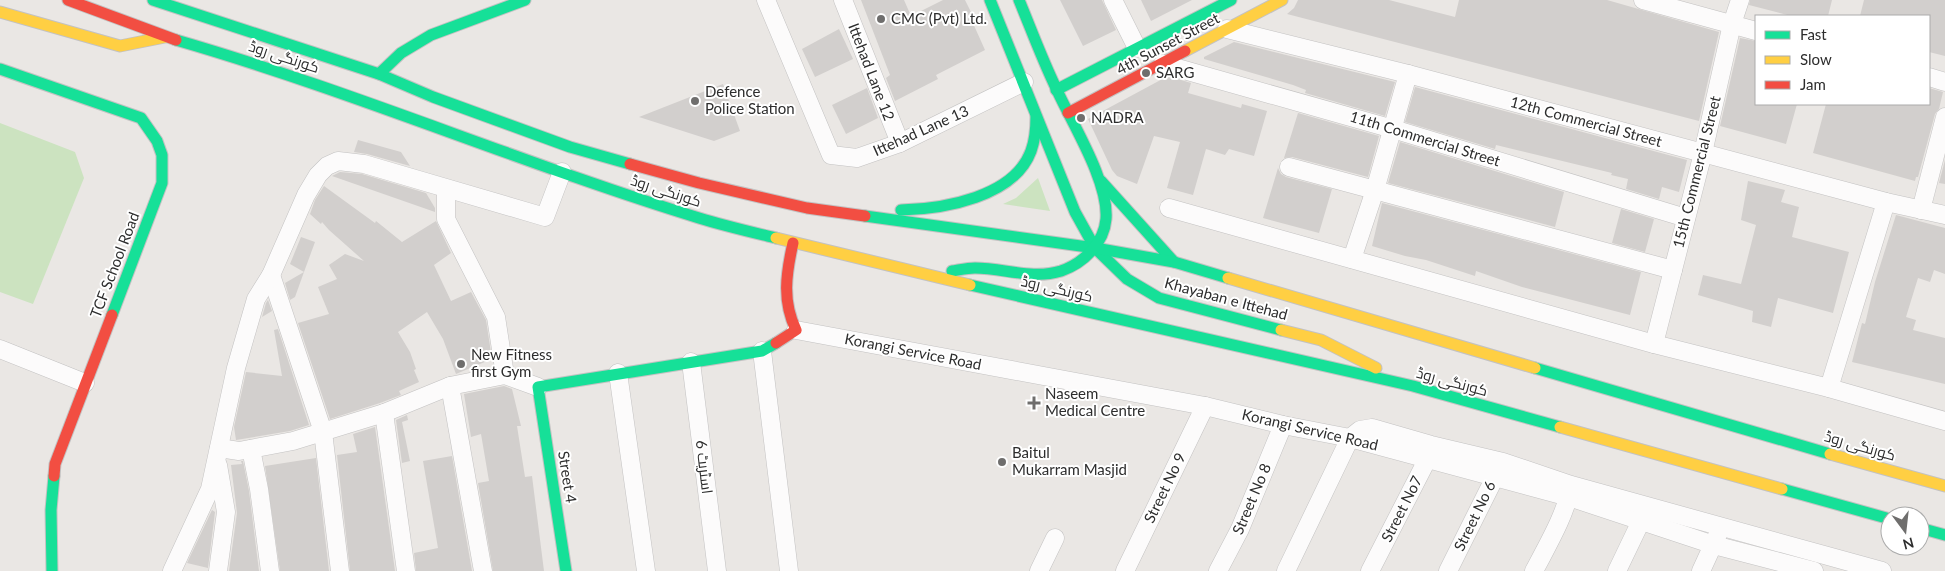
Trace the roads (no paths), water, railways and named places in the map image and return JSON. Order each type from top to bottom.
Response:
[{"type":"main road","name":"کورنگی روڈ","points":[[69,0],[166,37],[228,55],[356,97],[562,172],[700,218],[793,243],[923,274],[1413,386],[1880,516]]},
{"type":"main road","name":"کورنگی روڈ","points":[[153,0],[177,4],[379,74],[433,97],[570,147],[699,183],[806,208],[1095,248],[1174,262],[1945,486]]},
{"type":"main road","points":[[379,74],[401,52],[431,35],[525,0]]},
{"type":"main road","name":"Khayaban e Ittehad","points":[[990,0],[1036,112],[1074,212],[1095,248],[1127,279],[1159,298],[1321,340],[1413,386]]},
{"type":"main road","points":[[923,274],[977,268],[1032,276],[1053,273],[1073,266],[1095,248],[1103,236],[1106,218],[1105,201],[1096,176],[1056,90],[1019,0]]},
{"type":"main road","name":"4th Sunset Street","points":[[1068,113],[1163,64],[1233,13],[1282,0]]},
{"type":"main road","name":"4th Sunset Street","points":[[1056,90],[1137,48],[1202,6],[1233,13]]},
{"type":"main road","points":[[0,12],[120,46],[166,37]]},
{"type":"main road","name":"TCF School Road","points":[[0,70],[142,118],[154,131],[161,147],[164,165],[162,183],[55,464],[51,510],[52,571]]},
{"type":"main road","points":[[806,208],[922,210],[984,195],[1004,184],[1024,167],[1031,154],[1037,134],[1036,112]]},
{"type":"main road","points":[[1096,176],[1136,221],[1153,236],[1174,262]]},
{"type":"main road","points":[[1074,212],[1083,218],[1094,218],[1102,211],[1105,201]]},
{"type":"main road","points":[[538,387],[762,351],[796,330],[789,317],[784,290],[793,243]]},
{"type":"main road","name":"Street 4","points":[[538,387],[566,571]]},
{"type":"main road","points":[[1930,531],[1945,535]]},
{"type":"street","name":"Ittehad Lane 13","points":[[766,0],[831,155],[857,158],[900,143],[1024,82]]},
{"type":"street","name":"Ittehad Lane 12","points":[[843,0],[900,143]]},
{"type":"street","points":[[1113,0],[1137,48]]},
{"type":"street","points":[[1643,0],[1755,31]]},
{"type":"street","name":"15th Commercial Street","points":[[1654,344],[1703,154],[1732,24],[1740,0]]},
{"type":"street","name":"12th Commercial Street","points":[[1233,13],[1408,74],[1703,154],[1886,202],[1945,215]]},
{"type":"street","name":"11th Commercial Street","points":[[1163,64],[1393,129],[1686,218]]},
{"type":"street","points":[[1352,259],[1375,190],[1408,74]]},
{"type":"street","points":[[1930,77],[1945,82]]},
{"type":"street","points":[[1921,210],[1945,117]]},
{"type":"street","points":[[172,571],[210,489],[236,368],[256,299],[271,275],[306,195],[318,175],[328,166],[338,162],[364,164],[545,217],[562,172]]},
{"type":"street","points":[[1289,167],[1673,270]]},
{"type":"street","points":[[446,189],[446,219],[496,317],[505,376]]},
{"type":"street","points":[[1829,388],[1886,202]]},
{"type":"street","points":[[1169,208],[1654,344],[1829,388],[1945,421]]},
{"type":"street","points":[[271,275],[323,432],[340,571]]},
{"type":"street","name":"Korangi Service Road","points":[[796,330],[1205,406],[1283,425],[1429,452],[1499,470],[1642,513]]},
{"type":"street","points":[[0,349],[85,383]]},
{"type":"street","points":[[762,351],[789,571]]},
{"type":"street","name":"اسٹریٹ 6","points":[[691,362],[717,571]]},
{"type":"street","points":[[618,373],[646,571]]},
{"type":"street","points":[[218,454],[294,441],[384,413],[450,386],[505,376],[538,387]]},
{"type":"street","points":[[450,386],[483,571]]},
{"type":"street","name":"Street No 9","points":[[1125,571],[1205,406]]},
{"type":"street","points":[[384,413],[406,571]]},
{"type":"street","name":"Street No 8","points":[[1218,571],[1240,529],[1283,425]]},
{"type":"street","points":[[1286,571],[1350,438]]},
{"type":"street","points":[[251,449],[259,489],[270,571]]},
{"type":"street","name":"Street No7","points":[[1370,571],[1429,452]]},
{"type":"street","points":[[218,454],[226,512],[218,571]]},
{"type":"street","name":"Street No 6","points":[[1448,571],[1499,470]]},
{"type":"street","points":[[1534,571],[1570,491]]},
{"type":"street","points":[[1642,513],[1720,527],[1882,571]]},
{"type":"street","points":[[1642,513],[1714,544],[1776,566],[1814,571]]},
{"type":"street","points":[[1617,571],[1642,513]]},
{"type":"street","points":[[1701,571],[1720,527]]},
{"type":"street","points":[[1039,571],[1055,538]]},
{"type":"place","name":"CMC (Pvt) Ltd.","points":[[881,19]]},
{"type":"place","name":"SARG","points":[[1146,73]]},
{"type":"place","name":"Defence Police Station","points":[[695,101]]},
{"type":"place","name":"NADRA","points":[[1081,118]]},
{"type":"place","name":"New Fitness first Gym","points":[[461,364]]},
{"type":"place","name":"Naseem Medical Centre","points":[[1034,403]]},
{"type":"place","name":"Baitul Mukarram Masjid","points":[[1002,462]]}]
